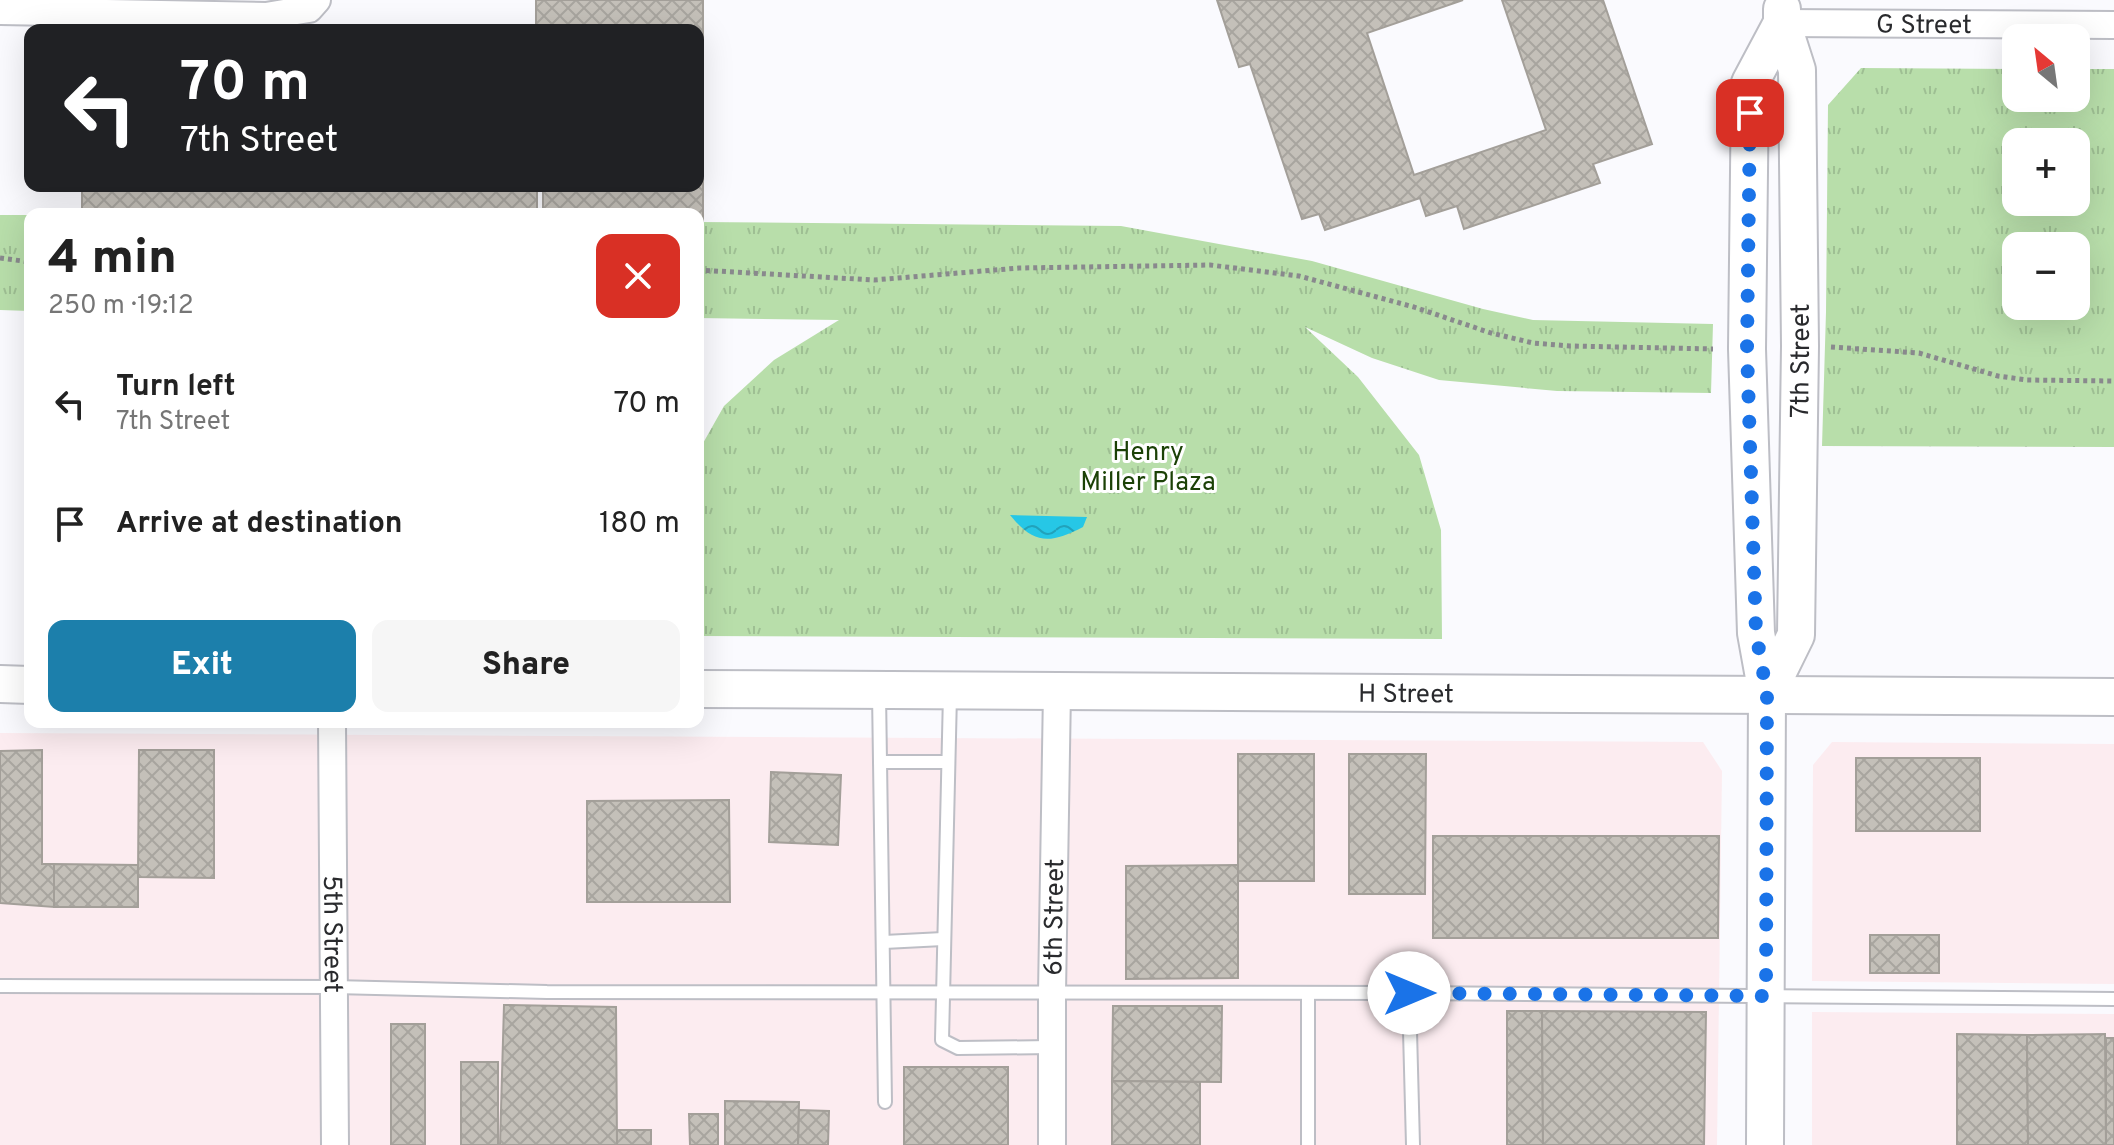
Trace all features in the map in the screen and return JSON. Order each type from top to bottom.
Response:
[{"type":"street","points":[[0,11],[266,16],[313,4]]},
{"type":"street","name":"G Street","points":[[1782,11],[2114,25]]},
{"type":"street","name":"7th Street","points":[[1767,694],[1796,635],[1800,346],[1797,70],[1782,11]]},
{"type":"street","name":"7th Street","points":[[1765,1145],[1767,694],[1756,633],[1747,349],[1750,83],[1782,11]]},
{"type":"street","points":[[0,684],[24,685]]},
{"type":"street","name":"H Street","points":[[704,689],[2114,697]]},
{"type":"street","name":"6th Street","points":[[1052,1145],[1057,691]]},
{"type":"street","name":"5th Street","points":[[332,728],[335,1145]]},
{"type":"lane","points":[[879,690],[885,1102]]},
{"type":"lane","points":[[950,690],[942,1040],[958,1048],[1052,1047]]},
{"type":"lane","points":[[880,762],[948,762]]},
{"type":"lane","points":[[884,942],[943,939]]},
{"type":"lane","points":[[0,986],[334,987],[547,992],[1409,993],[2114,999]]},
{"type":"lane","points":[[1409,993],[1413,1145]]},
{"type":"lane","points":[[1308,994],[1308,1145]]},
{"type":"path","points":[[0,258],[24,261]]},
{"type":"path","points":[[704,270],[874,280],[1019,268],[1210,265],[1299,276],[1533,343],[1747,349]]},
{"type":"path","points":[[1800,346],[1919,353],[1998,376],[2027,380],[2114,381]]},
{"type":"shaded area","points":[[0,733],[1703,742],[1722,771],[1717,1145],[0,1145]]},
{"type":"shaded area","points":[[1832,742],[2114,744],[2114,984],[1812,981],[1813,765]]},
{"type":"shaded area","points":[[1812,1012],[2114,1014],[2114,1145],[1812,1145]]},
{"type":"green space","points":[[1861,68],[2002,69],[2002,112],[2090,112],[2090,69],[2114,69],[2114,447],[1822,446],[1828,105]]},
{"type":"green space","points":[[0,215],[24,215],[24,311],[0,310]]},
{"type":"green space","name":"Henry Miller Plaza","points":[[704,222],[1121,226],[1312,261],[1533,320],[1713,324],[1711,393],[1557,391],[1439,380],[1372,358],[1305,327],[1358,377],[1419,455],[1441,530],[1442,639],[704,636],[704,441],[724,406],[774,360],[839,320],[704,318]]},
{"type":"water","points":[[1010,515],[1087,517],[1083,527],[1061,537],[1043,539],[1027,532]]},
{"type":"building","points":[[536,0],[703,0],[703,24],[536,24]]},
{"type":"building","points":[[1217,0],[1463,0],[1367,33],[1414,175],[1546,130],[1502,0],[1603,0],[1652,144],[1593,164],[1600,183],[1464,229],[1457,206],[1426,216],[1420,198],[1325,230],[1319,214],[1302,219],[1250,64],[1239,67]]},
{"type":"building","points":[[82,192],[537,192],[537,208],[82,208]]},
{"type":"building","points":[[543,192],[703,192],[703,208],[543,208]]},
{"type":"building","points":[[42,750],[42,864],[54,864],[54,907],[0,903],[0,751]]},
{"type":"building","points":[[139,750],[214,750],[214,878],[138,877]]},
{"type":"building","points":[[1238,754],[1314,754],[1314,881],[1238,881]]},
{"type":"building","points":[[1349,754],[1426,754],[1425,894],[1349,894]]},
{"type":"building","points":[[1856,758],[1980,758],[1980,831],[1856,831]]},
{"type":"building","points":[[771,772],[841,775],[838,845],[769,842]]},
{"type":"building","points":[[729,800],[730,902],[587,902],[587,801]]},
{"type":"building","points":[[1433,836],[1719,836],[1718,938],[1433,938]]},
{"type":"building","points":[[54,864],[138,865],[138,907],[54,907]]},
{"type":"building","points":[[1238,865],[1238,978],[1126,979],[1126,866]]},
{"type":"building","points":[[1870,935],[1939,935],[1939,973],[1870,973]]},
{"type":"building","points":[[504,1005],[616,1007],[617,1145],[500,1145]]},
{"type":"building","points":[[1113,1006],[1222,1006],[1221,1082],[1112,1081]]},
{"type":"building","points":[[1507,1011],[1542,1011],[1543,1145],[1507,1145]]},
{"type":"building","points":[[1542,1011],[1706,1012],[1704,1145],[1543,1145]]},
{"type":"building","points":[[391,1024],[425,1024],[425,1145],[391,1145]]},
{"type":"building","points":[[1957,1034],[2027,1035],[2028,1145],[1957,1145]]},
{"type":"building","points":[[2105,1034],[2106,1145],[2028,1145],[2027,1035]]},
{"type":"building","points":[[2106,1038],[2114,1038],[2114,1145],[2106,1145]]},
{"type":"building","points":[[461,1062],[498,1062],[498,1145],[461,1145]]},
{"type":"building","points":[[904,1067],[1008,1067],[1008,1145],[904,1145]]},
{"type":"building","points":[[1112,1081],[1200,1082],[1200,1145],[1112,1145]]},
{"type":"building","points":[[725,1101],[799,1102],[798,1145],[725,1145]]},
{"type":"building","points":[[799,1110],[829,1111],[828,1145],[798,1145]]},
{"type":"building","points":[[689,1114],[718,1114],[718,1145],[690,1145]]},
{"type":"building","points":[[617,1130],[651,1130],[651,1145],[617,1145]]},
{"type":"route","points":[[1409,993],[1766,996],[1767,694],[1756,633],[1747,349],[1750,113]]}]
